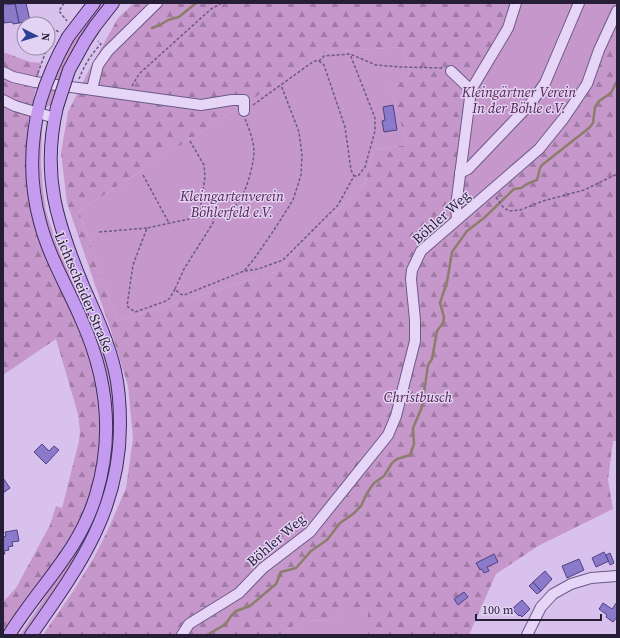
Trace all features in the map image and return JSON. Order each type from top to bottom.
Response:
[{"type":"main road","name":"Lichtscheider Straße","points":[[9,635],[27,608],[64,560],[79,535],[92,507],[101,479],[106,434],[105,399],[101,374],[96,355],[82,321],[46,241],[36,204],[33,186],[32,160],[33,140],[38,108],[49,74],[58,53],[68,37],[94,3]]},
{"type":"main road","name":"Lichtscheider Straße","points":[[31,635],[71,577],[99,527],[113,486],[118,460],[120,440],[120,407],[115,371],[104,337],[66,242],[54,202],[50,155],[56,113],[69,70],[85,41],[113,3]]},
{"type":"street","points":[[92,89],[98,65],[108,51],[157,3]]},
{"type":"street","points":[[457,219],[456,206],[471,90],[508,28],[516,3]]},
{"type":"street","points":[[460,173],[468,169],[527,107],[545,83],[579,3]]},
{"type":"street","name":"Böhler Weg","points":[[182,635],[189,624],[239,593],[263,568],[310,532],[388,435],[396,416],[416,341],[411,285],[412,270],[421,251],[539,149],[564,118],[587,84],[599,50],[617,11]]},
{"type":"street","points":[[451,71],[471,90]]},
{"type":"street","points":[[3,72],[13,77],[75,88],[92,89],[201,105],[232,100],[244,100],[244,111]]},
{"type":"street","points":[[3,100],[15,106],[38,108],[56,113]]},
{"type":"street","points":[[527,635],[541,607],[553,594],[571,584],[591,578],[617,576]]},
{"type":"path","points":[[64,3],[59,11],[64,18]]},
{"type":"path","points":[[127,94],[139,74],[211,9],[222,3]]},
{"type":"path","points":[[75,88],[84,68],[101,44],[98,41]]},
{"type":"path","points":[[175,289],[180,294],[184,294],[244,271],[258,269],[283,260],[338,205],[354,176],[358,176],[366,167],[375,131],[375,118],[373,111],[350,54]]},
{"type":"path","points":[[320,61],[324,56],[350,54],[376,65],[400,67],[440,67],[451,71]]},
{"type":"path","points":[[36,78],[44,56]]},
{"type":"path","points":[[99,232],[147,228],[214,215],[234,207],[240,201],[248,181],[254,152],[254,144],[244,111],[314,61],[320,61],[324,65],[345,127],[351,170],[354,176]]},
{"type":"path","points":[[244,271],[254,259],[293,200],[301,175],[302,155],[299,132],[282,85]]},
{"type":"path","points":[[190,141],[204,166],[205,177],[199,218]]},
{"type":"path","points":[[497,200],[509,211],[520,210],[584,190],[617,174]]},
{"type":"path","points":[[143,175],[169,223]]},
{"type":"path","points":[[147,228],[133,265],[127,306],[135,312],[166,301],[170,298],[184,269],[213,223],[214,215]]},
{"type":"green space","points":[[101,3],[106,3],[52,104],[47,107],[45,106],[50,85],[66,52]]},
{"type":"green space","name":"Christbusch","points":[[134,3],[513,3],[507,26],[470,85],[468,211],[520,174],[553,140],[584,81],[617,4],[617,441],[613,441],[608,480],[613,509],[540,545],[496,574],[469,635],[368,635],[368,611],[347,607],[336,621],[304,620],[278,635],[43,635],[74,590],[107,532],[126,488],[133,438],[128,386],[111,331],[67,203],[61,153],[68,112],[118,18]],"holes":[[[403,47],[410,75],[391,88],[407,145],[373,150],[365,183],[275,272],[117,321],[79,211],[325,52]]]},
{"type":"green space","name":"Kleingärtner Verein In der Böhle e.V.","points":[[513,3],[617,4],[584,81],[553,140],[520,174],[467,212],[470,85]]},
{"type":"green space","name":"Kleingartenverein Böhlerfeld e.V.","points":[[403,47],[410,75],[391,88],[407,145],[373,150],[365,183],[275,272],[117,321],[79,211],[325,52]]},
{"type":"green space","points":[[3,52],[30,62],[41,63],[28,125],[27,192],[39,235],[71,304],[95,370],[102,423],[96,477],[86,509],[75,532],[4,635],[3,602],[16,588],[50,525],[56,506],[62,508],[80,432],[78,414],[56,339],[3,375]]},
{"type":"green space","points":[[40,130],[42,130],[41,163],[46,211],[62,257],[74,279],[105,353],[114,401],[115,444],[107,491],[84,545],[25,635],[20,635],[84,538],[110,459],[112,442],[109,392],[102,359],[91,327],[59,256],[46,220],[40,182]]},
{"type":"green space","points":[[347,606],[368,611],[368,635],[278,635],[304,620],[336,621]]},
{"type":"building","points":[[15,3],[26,3],[29,16],[18,16]]},
{"type":"building","points":[[15,4],[18,16],[16,16],[16,24],[13,24],[12,22],[4,23],[3,5]]},
{"type":"building","points":[[393,105],[397,130],[384,132],[382,121],[385,120],[383,107]]},
{"type":"building","points":[[42,444],[49,451],[54,446],[59,450],[46,464],[34,452]]},
{"type":"building","points":[[3,478],[10,488],[3,493]]},
{"type":"building","points":[[17,530],[19,541],[12,542],[13,546],[8,547],[9,550],[4,551],[5,554],[3,554],[3,537],[6,536],[5,532]]},
{"type":"building","points":[[604,552],[609,561],[596,567],[592,558]]},
{"type":"building","points":[[610,553],[614,563],[610,565],[606,555]]},
{"type":"building","points":[[494,554],[498,562],[487,567],[489,571],[484,573],[482,569],[480,570],[476,563]]},
{"type":"building","points":[[579,559],[584,570],[567,578],[562,566]]},
{"type":"building","points":[[545,571],[552,579],[541,591],[533,582]]},
{"type":"building","points":[[533,582],[541,591],[537,594],[529,586]]},
{"type":"building","points":[[464,592],[468,597],[458,605],[454,599]]},
{"type":"building","points":[[522,600],[530,609],[522,617],[512,609]]},
{"type":"building","points":[[617,602],[617,617],[613,622],[599,609],[603,603],[612,609]]},
{"type":"waterway","points":[[152,28],[168,20],[179,17],[196,3]]},
{"type":"waterway","points":[[207,635],[226,624],[236,611],[250,606],[276,584],[281,572],[296,568],[311,551],[327,540],[340,523],[361,506],[374,483],[384,476],[392,463],[397,459],[410,455],[414,444],[413,428],[422,407],[428,365],[432,359],[437,331],[443,323],[444,317],[440,303],[447,282],[452,252],[467,231],[484,218],[514,189],[521,188],[537,180],[542,165],[589,128],[593,123],[595,107],[599,101],[611,93],[617,81]]}]
